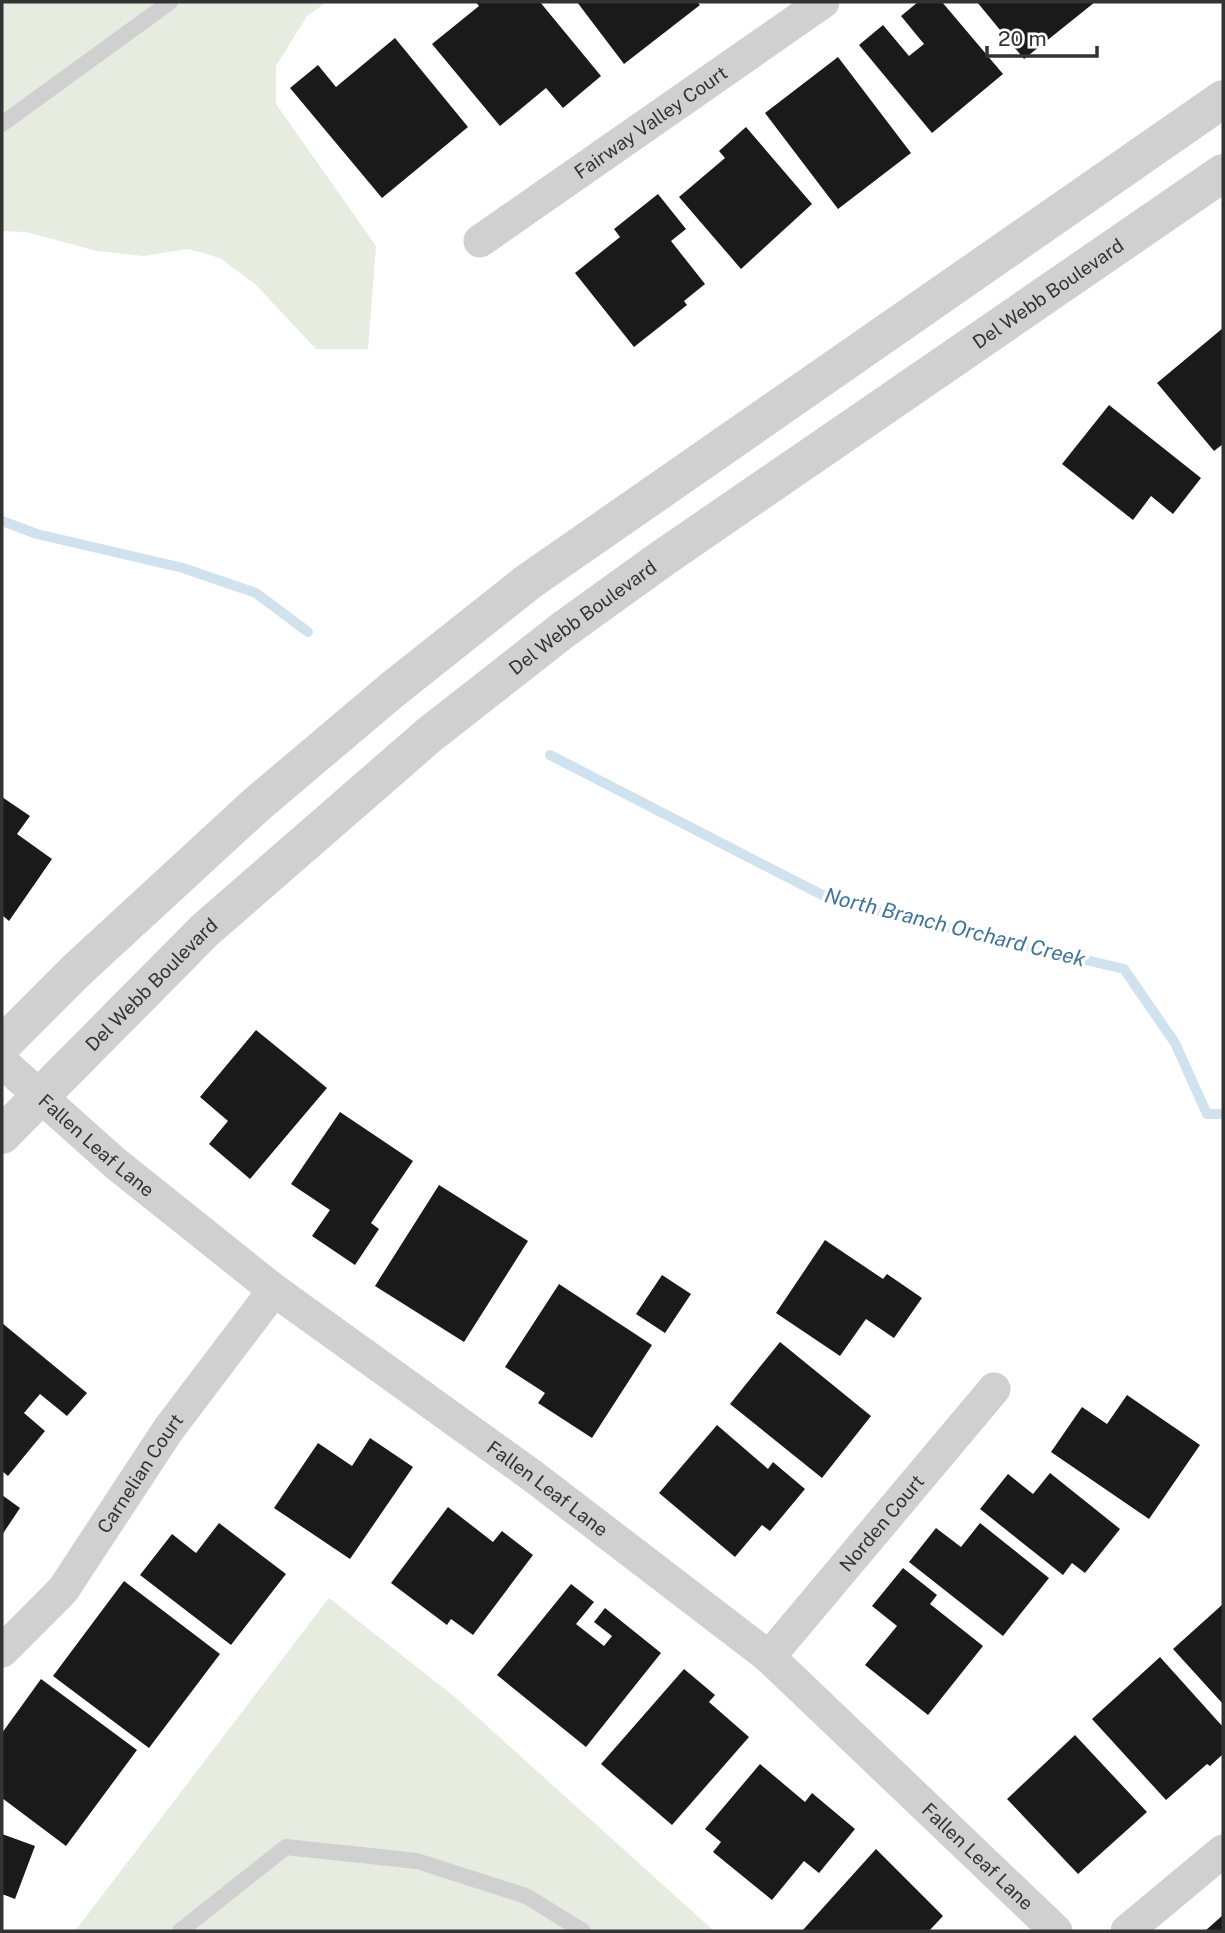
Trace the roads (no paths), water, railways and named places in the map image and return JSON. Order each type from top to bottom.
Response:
[{"type":"street","name":"Fairway Valley Court","points":[[480,241],[823,2]]},
{"type":"street","name":"Del Webb Boulevard","points":[[2,1135],[14,1069],[107,942],[256,805],[392,690],[528,582],[1223,99]]},
{"type":"street","name":"Del Webb Boulevard","points":[[14,1069],[205,930],[429,734],[563,630],[924,377],[1223,173]]},
{"type":"street","name":"Fallen Leaf Lane","points":[[14,1069],[115,1163],[274,1290],[534,1476],[769,1657],[1056,1931]]},
{"type":"street","name":"Carnelian Court","points":[[2,1651],[63,1590],[168,1430],[274,1290]]},
{"type":"street","name":"Norden Court","points":[[769,1657],[994,1389]]},
{"type":"street","points":[[1127,1931],[1223,1851]]},
{"type":"lane","points":[[2,124],[170,2]]},
{"type":"lane","points":[[180,1931],[286,1847],[417,1861],[526,1896],[583,1931]]},
{"type":"waterway","name":"North Branch Orchard Creek","points":[[2,521],[37,534],[183,568],[256,593],[308,632]]},
{"type":"waterway","name":"North Branch Orchard Creek","points":[[550,755],[832,900],[1124,969],[1175,1043],[1207,1114],[1223,1114]]}]
